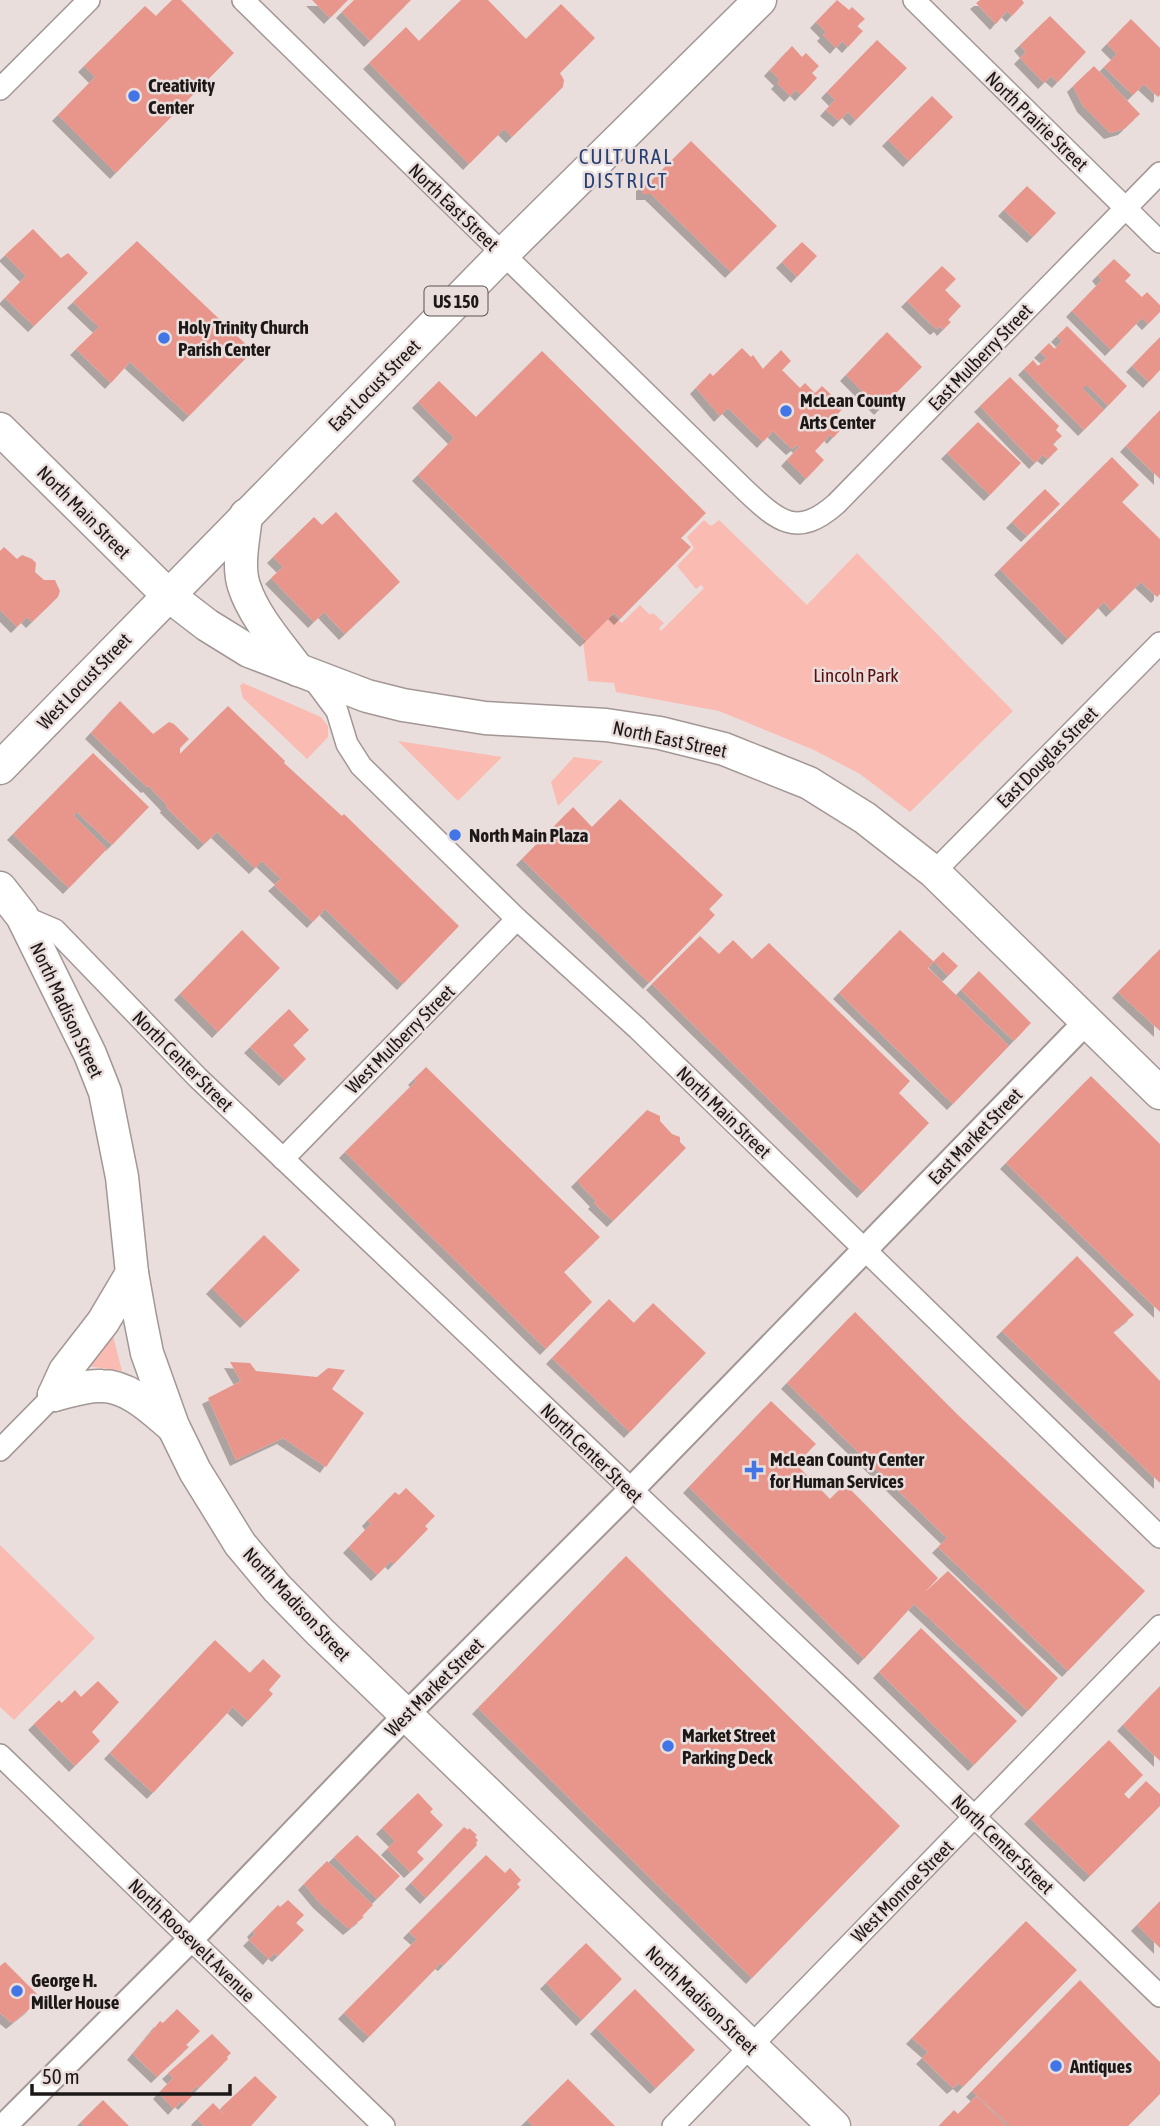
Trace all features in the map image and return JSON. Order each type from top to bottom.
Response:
[{"type":"main road","name":"East Locust Street","points":[[168,595],[502,255],[760,0]]},
{"type":"main road","name":"North Main Street","points":[[0,429],[168,595]]},
{"type":"main road","points":[[246,515],[241,566],[244,587],[259,615],[304,672]]},
{"type":"main road","name":"North East Street","points":[[168,595],[236,644],[367,696],[403,705],[485,718],[575,722],[660,733],[724,749],[782,771],[841,802],[903,846],[934,872],[1160,1093]]},
{"type":"main road","name":"West Locust Street","points":[[0,768],[168,595]]},
{"type":"main road","name":"North Madison Street","points":[[0,888],[11,913],[90,1054],[105,1092],[122,1177],[132,1273],[147,1353],[173,1426],[215,1504],[248,1553],[292,1604],[834,2126]]},
{"type":"main road","points":[[54,1395],[65,1371],[103,1322],[132,1273]]},
{"type":"main road","points":[[54,1395],[105,1385],[132,1396],[173,1426]]},
{"type":"street","points":[[0,89],[89,0]]},
{"type":"street","name":"North East Street","points":[[243,0],[756,500],[779,518],[791,523]]},
{"type":"street","name":"North Prairie Street","points":[[914,0],[1160,242]]},
{"type":"street","name":"East Mulberry Street","points":[[791,523],[808,523],[836,504],[1160,173]]},
{"type":"street","name":"East Douglas Street","points":[[934,872],[1160,643]]},
{"type":"street","name":"North Main Street","points":[[304,672],[337,711],[347,744],[361,766],[517,919],[637,1028],[1160,1537]]},
{"type":"street","name":"North Center Street","points":[[11,913],[55,930],[198,1078],[1160,1996]]},
{"type":"street","name":"West Mulberry Street","points":[[283,1159],[517,919]]},
{"type":"street","name":"East Market Street","points":[[864,1249],[1086,1022]]},
{"type":"street","name":"West Market Street","points":[[4,2126],[191,1939],[407,1714],[631,1490],[864,1249]]},
{"type":"street","points":[[0,1450],[54,1395]]},
{"type":"street","name":"West Monroe Street","points":[[673,2126],[1160,1626]]},
{"type":"street","name":"North Roosevelt Avenue","points":[[0,1755],[384,2126]]},
{"type":"green space","name":"Lincoln Park","points":[[704,520],[711,526],[719,520],[807,605],[857,553],[1013,711],[910,812],[860,774],[814,750],[719,711],[616,692],[614,683],[588,681],[583,642],[612,615],[622,623],[640,605],[664,623],[659,628],[661,631],[704,588],[701,585],[696,589],[677,566],[694,548],[687,537]]},
{"type":"green space","points":[[243,683],[321,717],[328,726],[328,737],[307,759],[243,698],[240,686]]},
{"type":"green space","points":[[398,741],[502,757],[458,801]]},
{"type":"green space","points":[[574,757],[603,761],[558,806],[551,782]]},
{"type":"green space","points":[[113,1336],[122,1371],[87,1366],[85,1363]]},
{"type":"green space","points":[[0,1545],[95,1638],[14,1720],[0,1707]]},
{"type":"building","name":"Creativity Center","points":[[172,0],[181,0],[234,53],[116,173],[58,115],[95,77],[84,66],[145,6],[156,16]]},
{"type":"building","points":[[312,0],[348,0],[330,18]]},
{"type":"building","points":[[354,0],[411,0],[370,41],[342,12]]},
{"type":"building","points":[[461,0],[488,0],[526,39],[561,4],[595,38],[560,73],[564,80],[563,87],[512,137],[504,129],[469,164],[369,63],[406,27],[419,41]]},
{"type":"building","points":[[837,0],[849,10],[852,7],[865,19],[857,26],[863,31],[848,47],[842,41],[836,48],[823,35],[826,32],[816,22]]},
{"type":"building","points":[[980,0],[1022,0],[1024,3],[1012,16],[1007,11],[996,24],[976,3]]},
{"type":"building","points":[[1050,16],[1086,52],[1058,82],[1051,76],[1044,83],[1020,58],[1026,52],[1020,45]]},
{"type":"building","points":[[1131,19],[1160,48],[1158,97],[1144,84],[1133,95],[1104,67],[1117,54],[1107,44]]},
{"type":"building","points":[[877,40],[907,68],[856,120],[848,112],[839,121],[826,110],[835,100],[827,92]]},
{"type":"building","points":[[792,46],[802,57],[806,53],[819,66],[812,73],[817,78],[801,95],[796,90],[790,96],[777,83],[780,80],[770,70]]},
{"type":"building","points":[[1094,66],[1140,114],[1124,129],[1110,133],[1083,106],[1073,86]]},
{"type":"building","points":[[932,96],[953,117],[909,161],[888,140]]},
{"type":"building","points":[[691,141],[777,226],[731,272],[651,194],[642,194],[642,181],[650,182]]},
{"type":"building","points":[[1027,186],[1056,213],[1033,237],[1004,210]]},
{"type":"building","points":[[33,229],[61,258],[68,253],[88,273],[34,326],[5,298],[26,276],[5,255]]},
{"type":"building","name":"Holy Trinity Church Parish Center","points":[[137,241],[253,351],[189,416],[130,362],[111,383],[76,349],[99,327],[73,302]]},
{"type":"building","points":[[802,242],[817,256],[797,277],[782,262]]},
{"type":"building","points":[[1114,259],[1131,275],[1125,281],[1142,297],[1147,292],[1160,305],[1160,312],[1148,324],[1142,318],[1111,350],[1072,311],[1102,280],[1098,275]]},
{"type":"building","points":[[942,266],[956,279],[945,290],[961,306],[943,330],[940,326],[936,329],[907,301]]},
{"type":"building","points":[[1067,326],[1127,386],[1108,406],[1088,386],[1084,386],[1084,390],[1104,410],[1084,430],[1024,369],[1033,360],[1038,366],[1047,358],[1040,352],[1049,343],[1055,349],[1062,341],[1057,336]]},
{"type":"building","points":[[887,332],[922,367],[880,409],[846,375]]},
{"type":"building","points":[[1160,337],[1160,370],[1149,382],[1132,366]]},
{"type":"building","name":"McLean County Arts Center","points":[[742,348],[751,357],[753,355],[763,369],[781,350],[791,361],[782,370],[800,388],[805,383],[815,393],[822,386],[844,407],[837,415],[846,424],[833,438],[830,435],[815,451],[824,460],[806,479],[787,460],[799,447],[797,445],[792,449],[773,431],[763,442],[728,408],[720,416],[696,388],[710,373],[713,376]]},
{"type":"building","points":[[542,351],[706,513],[681,538],[691,547],[620,619],[614,613],[586,641],[418,475],[454,438],[418,402],[439,381],[476,417]]},
{"type":"building","points":[[1010,377],[1059,426],[1056,430],[1062,436],[1053,444],[1058,449],[1048,459],[1043,455],[1035,463],[980,406]]},
{"type":"building","points":[[1160,410],[1160,479],[1126,446]]},
{"type":"building","points":[[978,422],[1021,463],[990,495],[947,453]]},
{"type":"building","points":[[1112,457],[1139,485],[1122,502],[1160,539],[1160,594],[1157,597],[1141,582],[1112,611],[1104,602],[1068,639],[1000,569]]},
{"type":"building","points":[[1045,489],[1060,504],[1027,536],[1012,522]]},
{"type":"building","points":[[336,512],[400,582],[345,634],[324,612],[314,622],[271,578],[283,567],[273,557],[314,517],[322,525]]},
{"type":"building","points":[[4,547],[17,559],[22,555],[32,559],[36,563],[35,572],[44,580],[55,580],[60,591],[58,597],[32,622],[27,617],[17,627],[0,610],[0,551]]},
{"type":"building","points":[[120,701],[153,734],[169,722],[174,724],[189,739],[180,748],[180,754],[228,706],[285,761],[284,763],[342,816],[344,814],[459,926],[403,984],[325,909],[313,922],[274,885],[281,879],[262,861],[255,868],[217,832],[204,844],[166,807],[149,786],[91,733]]},
{"type":"building","points":[[93,753],[149,807],[112,845],[78,813],[74,813],[107,849],[69,888],[13,834]]},
{"type":"building","points":[[620,799],[723,895],[709,909],[715,915],[649,983],[522,859],[573,807],[592,827]]},
{"type":"building","points":[[242,930],[280,968],[218,1032],[180,994]]},
{"type":"building","points":[[900,930],[934,962],[928,968],[1009,1046],[953,1104],[839,993]]},
{"type":"building","points":[[700,936],[719,954],[733,940],[752,959],[769,943],[910,1081],[899,1093],[929,1123],[863,1192],[652,984]]},
{"type":"building","points":[[1160,949],[1160,1031],[1118,992]]},
{"type":"building","points":[[943,952],[958,966],[948,976],[934,961]]},
{"type":"building","points":[[979,971],[1031,1023],[1014,1041],[961,990]]},
{"type":"building","points":[[289,1009],[309,1030],[293,1045],[306,1059],[285,1080],[250,1047]]},
{"type":"building","points":[[426,1067],[600,1237],[564,1272],[592,1302],[546,1349],[345,1152],[416,1081],[414,1079]]},
{"type":"building","points":[[1091,1076],[1160,1144],[1160,1312],[1006,1163]]},
{"type":"building","points":[[647,1110],[660,1116],[660,1121],[672,1134],[680,1137],[680,1142],[686,1148],[613,1221],[577,1181]]},
{"type":"building","points":[[264,1235],[300,1270],[246,1322],[212,1288]]},
{"type":"building","points":[[1077,1256],[1134,1315],[1113,1332],[1160,1381],[1160,1483],[1002,1331]]},
{"type":"building","points":[[609,1299],[634,1323],[653,1303],[706,1353],[630,1432],[552,1358]]},
{"type":"building","points":[[855,1312],[959,1416],[1145,1591],[1068,1671],[938,1547],[947,1538],[787,1383]]},
{"type":"building","points":[[230,1362],[250,1363],[256,1371],[317,1377],[328,1368],[345,1370],[332,1389],[364,1413],[326,1467],[283,1438],[236,1460],[208,1398],[241,1381]]},
{"type":"building","points":[[771,1401],[816,1444],[796,1464],[830,1499],[845,1484],[938,1578],[925,1592],[948,1571],[1058,1678],[1028,1711],[914,1604],[864,1659],[689,1487]]},
{"type":"building","points":[[406,1488],[435,1516],[425,1526],[428,1529],[394,1564],[391,1561],[377,1575],[349,1547],[371,1524],[368,1520],[395,1492],[399,1495]]},
{"type":"building","name":"Market Street Parking Deck","points":[[626,1556],[900,1826],[752,1978],[478,1708]]},
{"type":"building","points":[[921,1628],[1017,1721],[974,1765],[879,1672]]},
{"type":"building","points":[[215,1640],[250,1673],[263,1659],[281,1676],[269,1690],[273,1694],[248,1721],[233,1707],[153,1793],[110,1753]]},
{"type":"building","points":[[98,1681],[119,1702],[92,1732],[100,1741],[75,1766],[34,1724],[59,1700],[62,1703],[75,1690],[81,1697]]},
{"type":"building","points":[[1160,1686],[1160,1761],[1123,1725]]},
{"type":"building","points":[[1109,1740],[1143,1775],[1124,1794],[1129,1799],[1146,1781],[1160,1794],[1160,1806],[1090,1876],[1030,1818]]},
{"type":"building","points":[[418,1793],[433,1809],[430,1812],[443,1825],[417,1852],[424,1859],[410,1872],[387,1849],[395,1841],[382,1828]]},
{"type":"building","points":[[464,1827],[477,1835],[477,1845],[426,1898],[411,1883]]},
{"type":"building","points":[[357,1835],[400,1876],[377,1899],[334,1857]]},
{"type":"building","points":[[486,1855],[505,1873],[510,1868],[521,1880],[517,1884],[520,1887],[369,2037],[344,2013],[417,1939],[409,1932]]},
{"type":"building","points":[[327,1861],[373,1905],[362,1916],[364,1917],[349,1929],[319,1902],[304,1884]]},
{"type":"building","points":[[288,1900],[304,1915],[296,1923],[304,1930],[278,1956],[274,1953],[269,1959],[249,1940],[255,1934],[253,1931],[278,1905],[280,1907]]},
{"type":"building","points":[[1160,1901],[1160,1948],[1137,1925]]},
{"type":"building","points":[[1026,1921],[1077,1970],[963,2087],[959,2083],[953,2088],[922,2058],[928,2052],[912,2038]]},
{"type":"building","points":[[586,1943],[622,1979],[582,2020],[546,1983]]},
{"type":"building","name":"George H. Miller House","points":[[5,1962],[37,1994],[32,2007],[12,2023],[0,2013],[0,1966]]},
{"type":"building","name":"Antiques","points":[[1080,1980],[1160,2062],[1160,2094],[1128,2126],[1010,2126],[972,2091]]},
{"type":"building","points":[[635,1989],[695,2050],[656,2088],[596,2028]]},
{"type":"building","points":[[177,2009],[200,2031],[186,2045],[189,2047],[157,2077],[133,2054],[160,2021],[163,2023]]},
{"type":"building","points":[[212,2034],[231,2053],[228,2059],[199,2088],[197,2086],[190,2093],[192,2096],[184,2104],[181,2101],[174,2109],[159,2093],[173,2078],[168,2073]]},
{"type":"building","points":[[255,2076],[277,2097],[251,2126],[204,2126],[197,2119],[213,2103],[224,2114],[221,2108]]},
{"type":"building","points":[[568,2079],[615,2126],[533,2126],[527,2120]]},
{"type":"building","points":[[976,2096],[1007,2126],[939,2126],[954,2110],[958,2114]]},
{"type":"building","points":[[103,2100],[129,2126],[84,2126],[81,2122]]},
{"type":"place","name":"Creativity Center","points":[[134,96]]},
{"type":"place","name":"Holy Trinity Church Parish Center","points":[[164,338]]},
{"type":"place","name":"McLean County Arts Center","points":[[786,411]]},
{"type":"place","name":"North Main Plaza","points":[[455,835]]},
{"type":"place","name":"McLean County Center for Human Services","points":[[754,1470]]},
{"type":"place","name":"Market Street Parking Deck","points":[[668,1746]]},
{"type":"place","name":"George H. Miller House","points":[[17,1991]]},
{"type":"place","name":"Antiques","points":[[1056,2066]]},
{"type":"district","name":"CULTURAL DISTRICT","points":[[626,168]]}]
